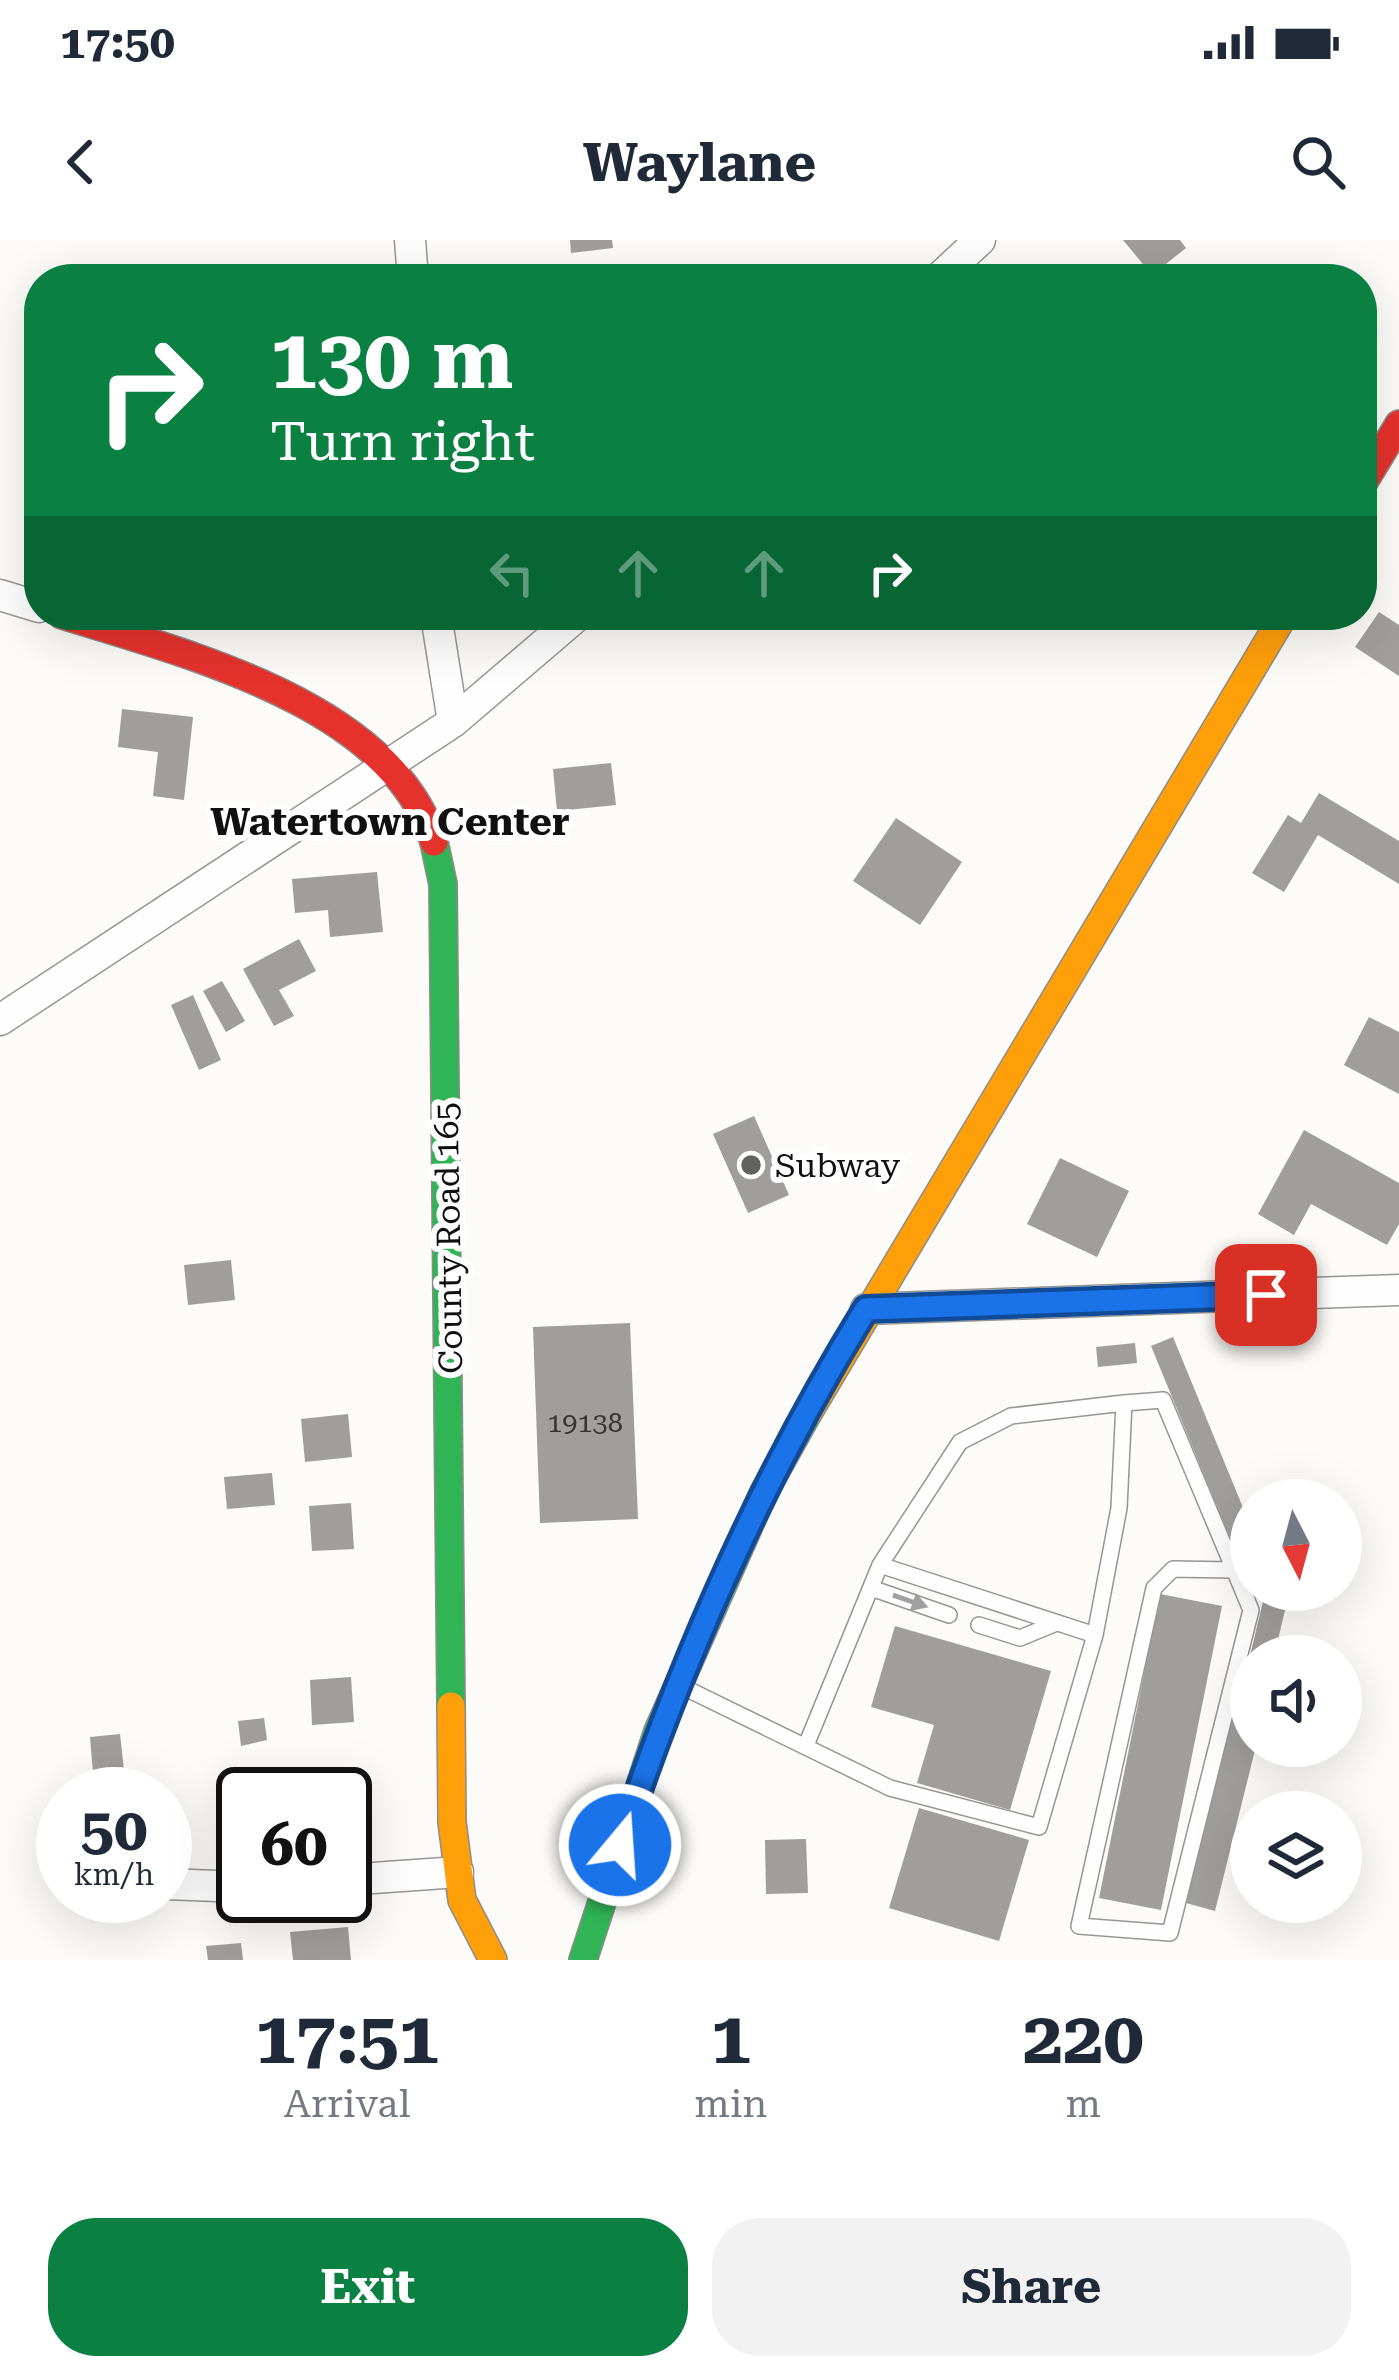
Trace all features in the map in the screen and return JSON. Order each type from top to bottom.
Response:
[{"type":"main road","points":[[1377,460],[1399,424]]},
{"type":"main road","name":"County Road 165","points":[[108,630],[187,656],[335,722],[387,768],[426,820],[443,884],[452,1822],[463,1900],[493,1960]]},
{"type":"main road","points":[[583,1960],[658,1731],[764,1492],[866,1309],[1274,630]]},
{"type":"street","points":[[954,264],[980,240]]},
{"type":"street","points":[[438,630],[453,722]]},
{"type":"street","points":[[0,1020],[387,768],[453,722],[560,630]]},
{"type":"street","points":[[866,1309],[1399,1290]]},
{"type":"street","points":[[372,1878],[458,1871]]},
{"type":"lane","points":[[807,1743],[880,1565],[959,1442],[1010,1416],[1163,1400],[1230,1563]]},
{"type":"lane","points":[[679,1684],[807,1743],[890,1788],[1039,1827],[1096,1634],[1118,1508],[1124,1403]]},
{"type":"lane","points":[[880,1565],[1096,1634]]},
{"type":"lane","points":[[1173,1569],[1233,1570],[1251,1610],[1169,1933],[1079,1926],[1154,1588],[1173,1569]]},
{"type":"lane","points":[[871,1588],[950,1615]]},
{"type":"lane","points":[[979,1625],[1020,1638],[1054,1624]]},
{"type":"building","points":[[570,240],[612,240],[613,248],[571,253]]},
{"type":"building","points":[[1123,240],[1180,240],[1186,248],[1166,264],[1143,264]]},
{"type":"building","points":[[1377,615],[1399,625],[1399,676],[1355,647],[1367,630],[1377,630]]},
{"type":"building","points":[[122,709],[193,717],[184,800],[153,796],[158,752],[118,747]]},
{"type":"building","points":[[611,763],[616,805],[557,811],[553,769]]},
{"type":"building","points":[[1319,793],[1399,841],[1399,884],[1318,835],[1284,892],[1252,873],[1288,815],[1301,823]]},
{"type":"building","points":[[896,818],[962,862],[920,925],[853,881]]},
{"type":"building","points":[[377,872],[383,932],[330,937],[328,910],[295,913],[292,879]]},
{"type":"building","points":[[299,939],[316,971],[279,990],[294,1016],[274,1026],[243,969]]},
{"type":"building","points":[[222,981],[245,1021],[226,1032],[203,991]]},
{"type":"building","points":[[193,995],[221,1060],[199,1070],[171,1005]]},
{"type":"building","points":[[1369,1017],[1399,1032],[1399,1094],[1344,1065]]},
{"type":"building","name":"Subway","points":[[754,1116],[789,1195],[748,1213],[713,1134]]},
{"type":"building","points":[[1304,1130],[1399,1183],[1399,1224],[1387,1245],[1311,1204],[1294,1235],[1258,1214]]},
{"type":"building","points":[[1060,1158],[1129,1191],[1097,1257],[1027,1224]]},
{"type":"building","points":[[231,1260],[235,1300],[188,1305],[184,1265]]},
{"type":"building","points":[[630,1323],[638,1519],[540,1523],[533,1327]]},
{"type":"building","points":[[1173,1337],[1231,1479],[1230,1538],[1151,1346]]},
{"type":"building","points":[[1135,1343],[1137,1363],[1098,1367],[1096,1347]]},
{"type":"building","points":[[348,1414],[352,1457],[305,1462],[301,1419]]},
{"type":"building","points":[[272,1473],[275,1505],[227,1509],[224,1477]]},
{"type":"building","points":[[351,1503],[354,1549],[312,1551],[309,1506]]},
{"type":"building","points":[[1160,1594],[1222,1606],[1161,1910],[1099,1898]]},
{"type":"building","points":[[1261,1611],[1285,1611],[1279,1635],[1255,1635]]},
{"type":"building","points":[[895,1626],[1051,1671],[1010,1810],[917,1783],[934,1725],[871,1707]]},
{"type":"building","points":[[351,1677],[354,1722],[312,1725],[310,1680]]},
{"type":"building","points":[[264,1718],[267,1740],[241,1746],[238,1721]]},
{"type":"building","points":[[1230,1726],[1230,1767],[1251,1767],[1245,1791],[1230,1791],[1230,1851],[1215,1911],[1186,1903]]},
{"type":"building","points":[[120,1734],[124,1767],[92,1767],[90,1737]]},
{"type":"building","points":[[919,1808],[1029,1840],[999,1941],[889,1908]]},
{"type":"building","points":[[806,1839],[808,1893],[766,1894],[765,1840]]},
{"type":"building","points":[[348,1927],[351,1960],[293,1960],[290,1932]]},
{"type":"building","points":[[241,1943],[243,1960],[208,1960],[206,1946]]},
{"type":"traffic: fast","points":[[434,842],[443,884],[451,1706]]},
{"type":"traffic: fast","points":[[583,1960],[658,1731],[764,1492],[808,1413]]},
{"type":"traffic: slow","points":[[808,1413],[1275,630]]},
{"type":"traffic: slow","points":[[451,1706],[452,1822],[462,1900],[493,1960]]},
{"type":"traffic: jam","points":[[1377,460],[1399,424]]},
{"type":"traffic: jam","points":[[110,630],[222,667],[330,720],[375,754],[411,794],[434,842]]},
{"type":"place","name":"Subway","points":[[751,1165]]},
{"type":"district","name":"Watertown Center","points":[[390,821]]},
{"type":"route","points":[[620,1845],[658,1731],[764,1492],[866,1309],[1266,1295]]}]
